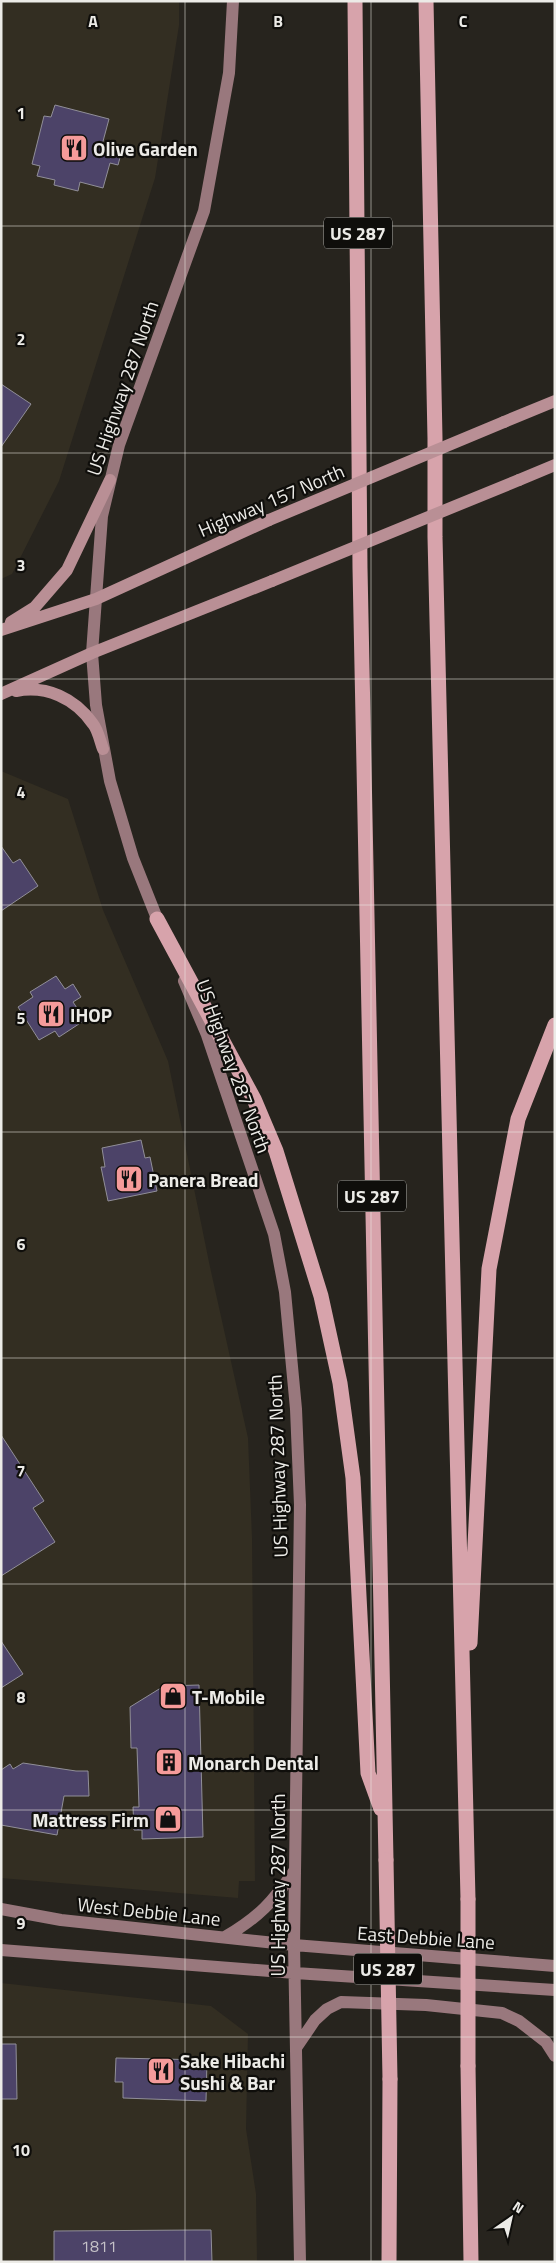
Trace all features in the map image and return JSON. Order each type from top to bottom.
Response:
[{"type":"highway","name":"US 287","points":[[355,1],[360,578],[390,2079],[389,2262]]},
{"type":"highway","points":[[426,1],[436,557],[468,1898],[471,2262]]},
{"type":"highway","points":[[157,919],[254,1099],[276,1151],[321,1296],[340,1383],[353,1478],[368,1773],[386,1824]]},
{"type":"highway","points":[[463,1696],[473,1614],[489,1269],[518,1119],[555,1025]]},
{"type":"main road","name":"US Highway 287 North","points":[[233,1],[229,73],[204,211],[119,445],[102,516],[92,652],[103,749],[110,781],[133,858],[207,1035],[274,1234],[285,1292],[296,1409],[300,1505],[294,1945],[300,2262]]},
{"type":"main road","name":"Highway 157 North","points":[[1,629],[96,599],[269,520],[555,400]]},
{"type":"main road","points":[[2,694],[92,652],[272,581],[555,465]]},
{"type":"main road","points":[[1,629],[35,607],[67,570],[110,480]]},
{"type":"main road","points":[[2,694],[28,688],[54,692],[77,705],[94,725],[103,749]]},
{"type":"main road","points":[[225,1937],[251,1922],[268,1906],[295,1870]]},
{"type":"main road","name":"West Debbie Lane","points":[[1,1910],[61,1920],[294,1945]]},
{"type":"main road","name":"East Debbie Lane","points":[[294,1945],[555,1966]]},
{"type":"main road","points":[[1,1950],[295,1973],[555,1990]]},
{"type":"main road","points":[[296,2048],[315,2020],[327,2009],[341,2002],[426,2005],[502,2013],[519,2021],[546,2042],[555,2056]]},
{"type":"shaded area","points":[[1,1],[179,1],[179,25],[155,178],[59,481],[12,574],[1,579]]},
{"type":"shaded area","points":[[1,771],[68,799],[103,910],[168,1061],[210,1267],[248,1438],[252,1538],[255,1881],[239,1881],[238,1898],[1,1878]]},
{"type":"shaded area","points":[[1,1983],[211,2006],[248,2034],[246,2129],[256,2194],[257,2262],[1,2262]]},
{"type":"building","name":"Olive Garden","points":[[55,105],[109,119],[102,145],[122,150],[118,165],[110,163],[103,188],[80,182],[78,191],[54,185],[55,180],[37,176],[40,166],[32,164],[44,116],[51,117]]},
{"type":"building","points":[[1,384],[31,404],[1,447]]},
{"type":"building","points":[[1,846],[13,863],[20,859],[38,886],[1,911]]},
{"type":"building","name":"IHOP","points":[[56,976],[65,989],[73,984],[81,997],[73,1002],[85,1020],[59,1037],[55,1031],[39,1040],[18,1007],[33,997],[30,992]]},
{"type":"building","name":"Panera Bread","points":[[141,1140],[145,1158],[150,1157],[157,1191],[108,1201],[101,1167],[105,1167],[102,1148]]},
{"type":"building","points":[[1,1435],[44,1501],[33,1508],[55,1542],[1,1576]]},
{"type":"building","points":[[1,1641],[23,1674],[1,1688]]},
{"type":"building","points":[[199,1685],[203,1837],[142,1839],[142,1830],[134,1830],[133,1807],[139,1807],[138,1776],[137,1748],[131,1748],[130,1707],[164,1686]]},
{"type":"building","points":[[23,1763],[88,1771],[89,1796],[64,1796],[57,1835],[1,1825],[1,1770],[10,1764],[13,1769]]},
{"type":"building","points":[[1,2044],[16,2044],[17,2099],[1,2099]]},
{"type":"building","name":"Sake Hibachi Sushi & Bar","points":[[116,2058],[207,2060],[206,2101],[123,2098],[123,2082],[115,2082]]},
{"type":"building","points":[[211,2230],[212,2262],[54,2262],[54,2231]]},
{"type":"place","name":"Olive Garden","points":[[74,148]]},
{"type":"place","name":"IHOP","points":[[51,1014]]},
{"type":"place","name":"Panera Bread","points":[[129,1179]]},
{"type":"place","name":"T-Mobile","points":[[173,1696]]},
{"type":"place","name":"Monarch Dental","points":[[169,1762]]},
{"type":"place","name":"Mattress Firm","points":[[168,1819]]},
{"type":"place","name":"Sake Hibachi Sushi & Bar","points":[[161,2071]]}]
